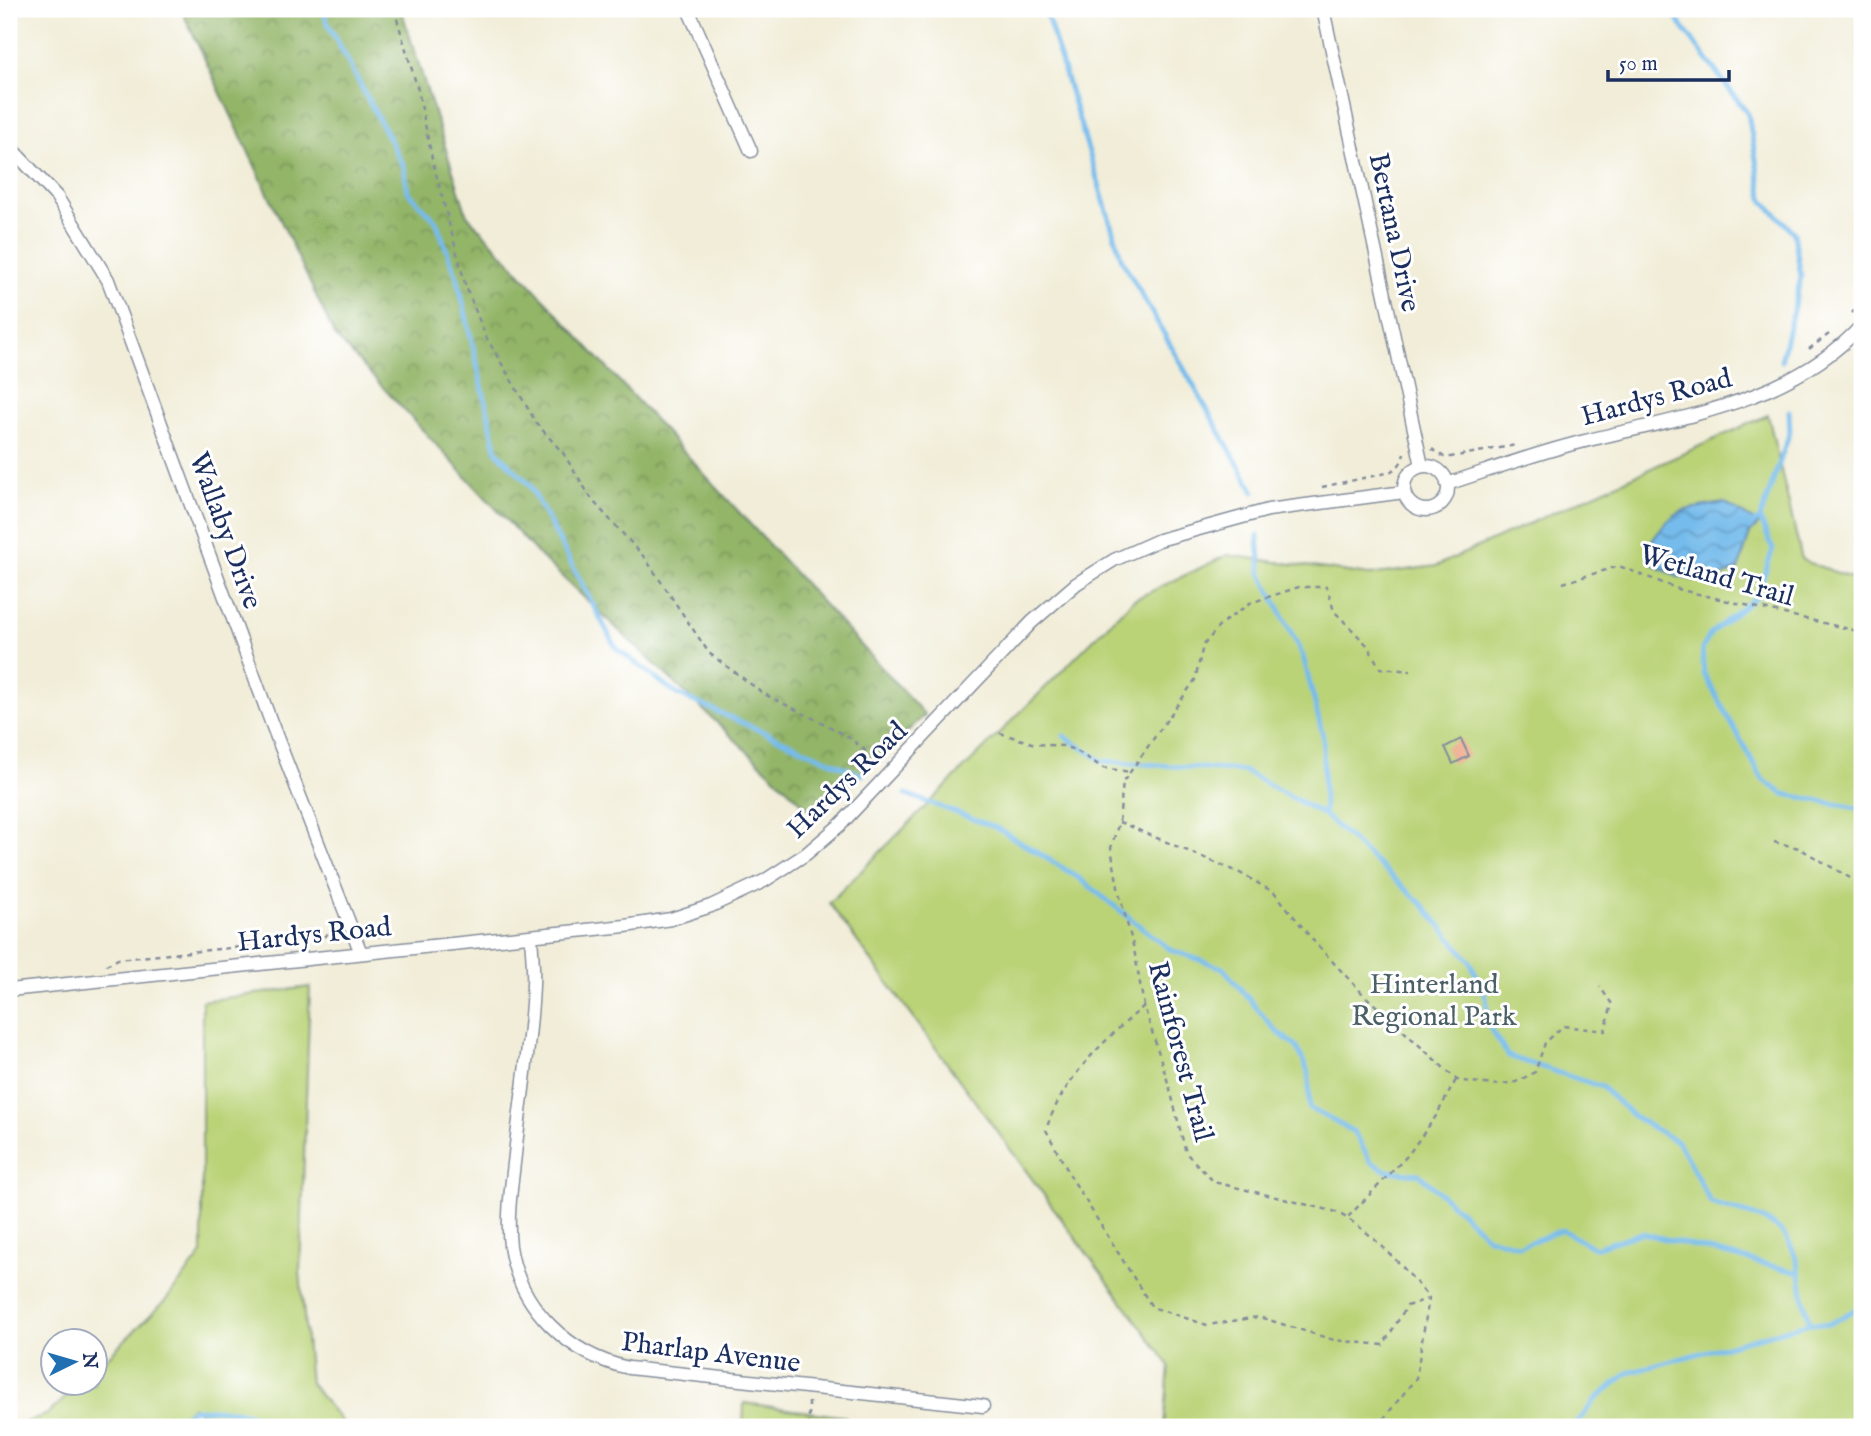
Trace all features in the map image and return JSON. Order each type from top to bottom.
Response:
[{"type":"street","points":[[688,9],[751,151]]},
{"type":"street","name":"Bertana Drive","points":[[1323,9],[1422,466]]},
{"type":"street","name":"Wallaby Drive","points":[[9,146],[57,197],[108,280],[271,722],[361,953]]},
{"type":"street","name":"Hardys Road","points":[[1447,484],[1583,441],[1706,412],[1759,394],[1813,366],[1862,325]]},
{"type":"street","points":[[1422,466],[1438,470],[1447,484],[1444,499],[1431,509],[1422,510],[1414,506],[1404,492],[1410,472],[1422,466]]},
{"type":"street","name":"Hardys Road","points":[[9,990],[531,937],[671,919],[711,906],[764,881],[806,854],[841,824],[1031,622],[1076,584],[1114,560],[1159,540],[1268,510],[1404,492]]},
{"type":"street","name":"Pharlap Avenue","points":[[531,937],[533,985],[510,1218],[510,1244],[519,1280],[552,1329],[587,1353],[607,1363],[629,1368],[983,1406]]},
{"type":"path","points":[[394,9],[418,90],[433,163],[466,287],[486,337],[537,424],[564,453],[593,501],[645,558],[709,653],[764,694],[851,739],[891,772]]},
{"type":"path","points":[[1851,314],[1862,303]]},
{"type":"path","points":[[1801,355],[1836,330]]},
{"type":"path","points":[[1429,442],[1438,454],[1451,457],[1522,444]]},
{"type":"path","points":[[1321,487],[1396,470],[1404,455],[1404,446]]},
{"type":"path","name":"Wetland Trail","points":[[1563,583],[1619,566],[1681,590],[1862,632]]},
{"type":"path","name":"Rainforest Trail","points":[[1411,671],[1380,667],[1367,645],[1334,611],[1327,587],[1299,587],[1250,603],[1221,624],[1203,646],[1195,680],[1123,782],[1119,822],[1111,848],[1144,1006],[1170,1089],[1186,1153],[1214,1182],[1348,1217],[1411,1275],[1429,1298]]},
{"type":"path","points":[[1000,733],[1035,744],[1063,746],[1077,751],[1103,768],[1130,772]]},
{"type":"path","points":[[1119,822],[1240,873],[1275,893],[1316,944],[1363,994],[1457,1080],[1493,1085],[1516,1082],[1535,1072],[1545,1042],[1563,1026],[1605,1031],[1612,1004],[1600,987]]},
{"type":"path","points":[[1774,842],[1799,848],[1862,886]]},
{"type":"path","points":[[368,928],[385,938]]},
{"type":"path","points":[[309,945],[320,941],[330,932],[333,933]]},
{"type":"path","points":[[103,966],[117,959],[261,945],[271,949]]},
{"type":"path","points":[[1144,1006],[1103,1042],[1074,1076],[1050,1116],[1046,1130],[1071,1177],[1152,1307],[1207,1325],[1259,1317],[1335,1340],[1383,1345],[1407,1306],[1429,1298],[1416,1378],[1377,1427]]},
{"type":"path","points":[[1348,1217],[1408,1155],[1436,1116],[1457,1080]]},
{"type":"path","points":[[809,1389],[809,1427]]},
{"type":"green space","points":[[183,9],[401,9],[467,215],[925,715],[816,816],[539,555],[335,336]]},
{"type":"green space","name":"Hinterland Regional Park","points":[[1768,415],[1802,560],[1862,582],[1862,1427],[1164,1427],[1169,1365],[829,903],[1133,600],[1227,555],[1369,575],[1436,566]]},
{"type":"green space","points":[[310,987],[300,1271],[310,1383],[346,1427],[212,1427],[193,1406],[171,1427],[14,1427],[48,1414],[65,1398],[108,1398],[108,1356],[165,1301],[202,1254],[202,1001]]},
{"type":"green space","points":[[744,1403],[846,1417],[845,1427],[743,1427]]},
{"type":"water","points":[[1725,503],[1759,524],[1750,533],[1738,570],[1706,582],[1678,577],[1652,564],[1648,547],[1672,518],[1697,507]]},
{"type":"building","points":[[1461,739],[1469,756],[1453,764],[1445,747]]},
{"type":"waterway","points":[[325,9],[326,20],[404,167],[408,192],[436,221],[458,280],[497,452],[529,484],[616,648],[677,694],[862,775]]},
{"type":"waterway","points":[[1045,9],[1122,260],[1254,492]]},
{"type":"waterway","points":[[1669,9],[1748,114],[1763,200],[1794,233],[1801,277],[1781,361]]},
{"type":"waterway","points":[[1750,525],[1760,519],[1790,432],[1789,411]]},
{"type":"waterway","points":[[1760,519],[1773,549],[1757,596],[1711,633],[1702,649],[1704,674],[1763,780],[1784,794],[1862,809]]},
{"type":"waterway","points":[[1258,536],[1261,573],[1303,656],[1323,736],[1324,815]]},
{"type":"waterway","points":[[1064,736],[1102,761],[1244,771],[1324,815],[1423,905],[1470,961],[1486,997],[1490,1028],[1508,1056],[1602,1087],[1633,1116],[1679,1143],[1711,1203],[1758,1218],[1780,1231],[1795,1256],[1810,1323]]},
{"type":"waterway","points":[[906,794],[997,828],[1076,876],[1171,950],[1223,968],[1276,1031],[1297,1047],[1309,1074],[1309,1108],[1354,1132],[1371,1162],[1387,1171],[1419,1174],[1488,1237],[1520,1246],[1562,1230],[1594,1248],[1642,1233],[1800,1273]]},
{"type":"waterway","points":[[1574,1427],[1595,1400],[1628,1373],[1810,1323],[1829,1324],[1862,1306]]},
{"type":"waterway","points":[[174,1427],[193,1409],[245,1413],[273,1427]]}]
